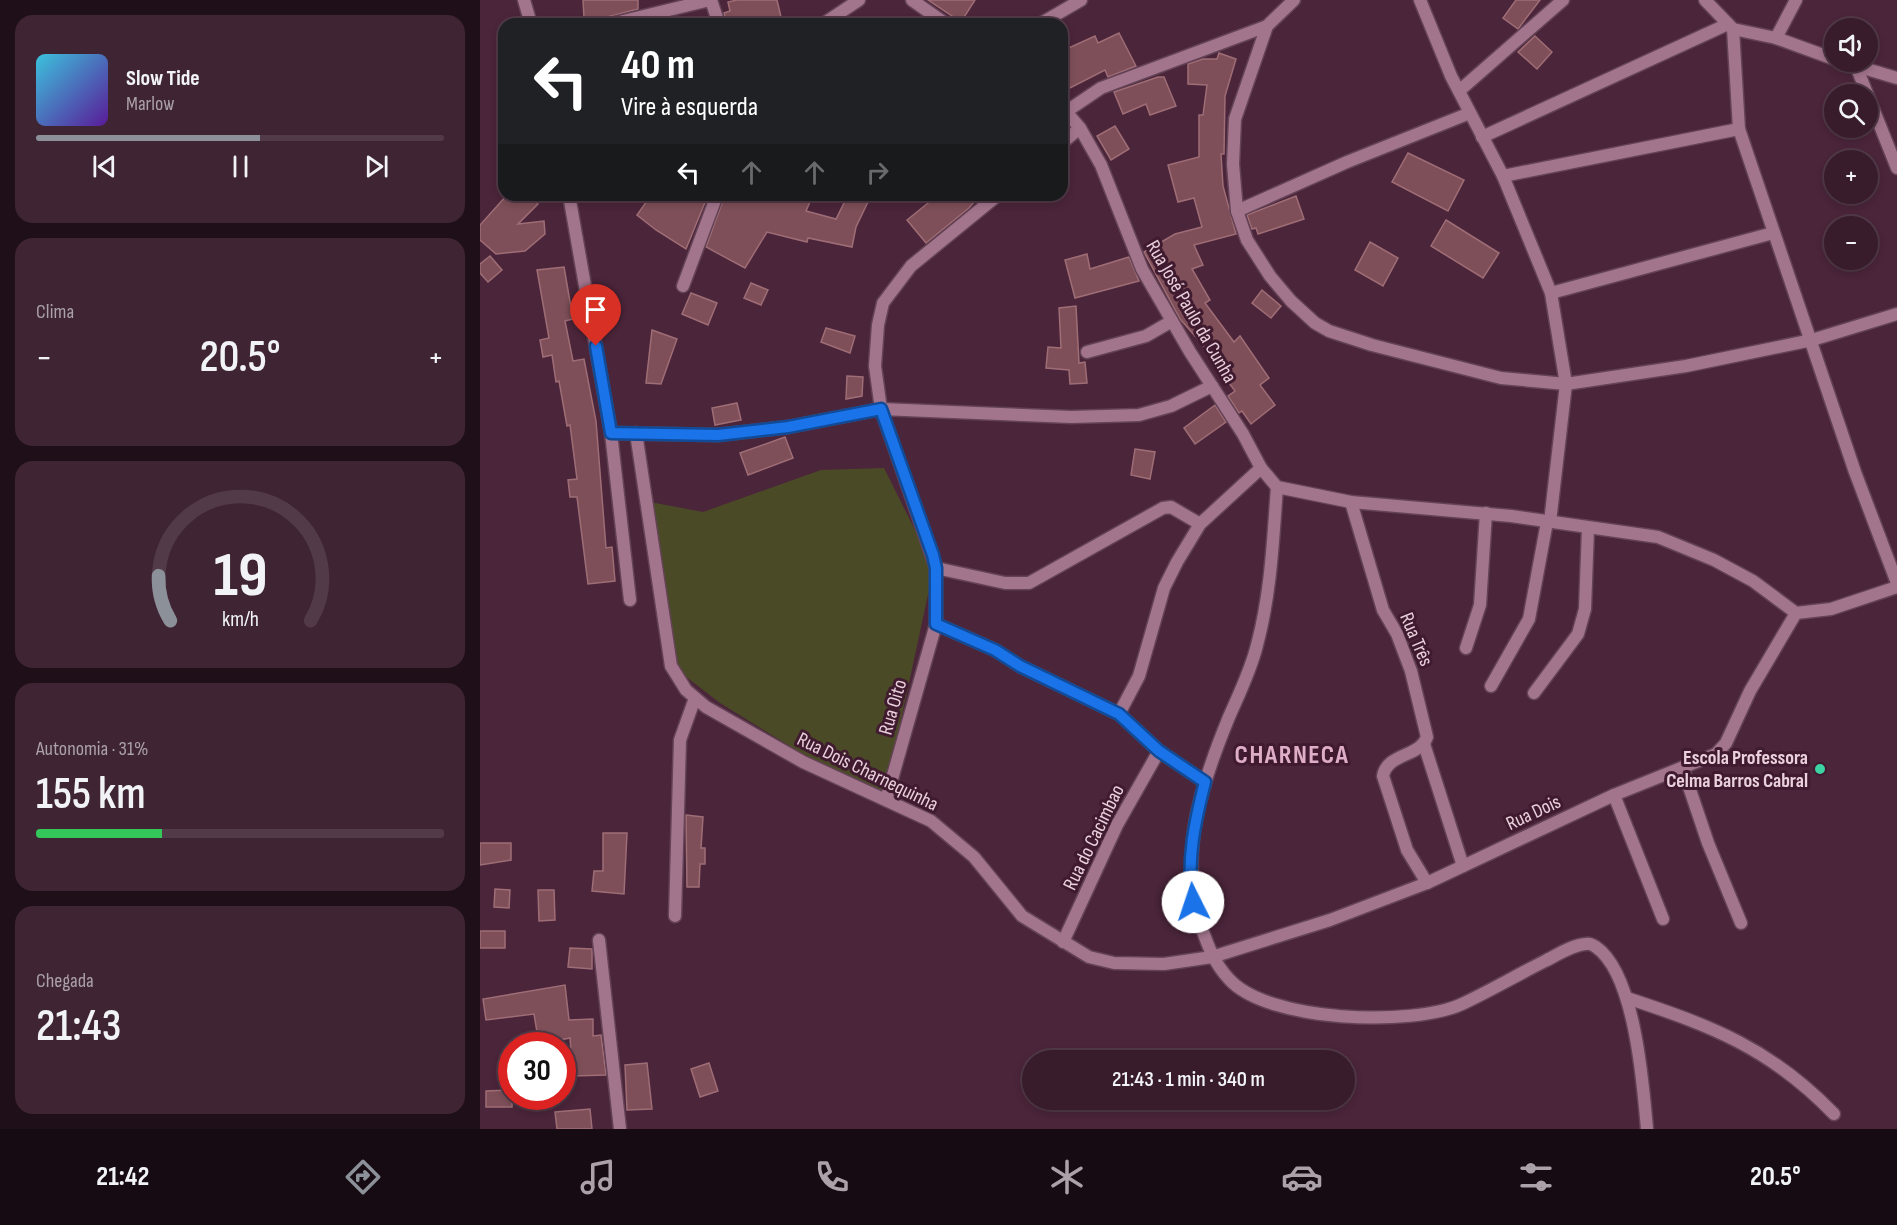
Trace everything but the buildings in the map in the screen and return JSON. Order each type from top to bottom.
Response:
[{"type":"street","points":[[524,0],[529,18]]},
{"type":"street","points":[[636,18],[710,0],[717,18]]},
{"type":"street","points":[[832,18],[859,0]]},
{"type":"street","points":[[912,0],[938,18]]},
{"type":"street","points":[[1050,18],[1081,0]]},
{"type":"street","points":[[1068,107],[1101,88],[1268,26],[1294,0]]},
{"type":"street","points":[[1420,0],[1459,91],[1503,176],[1551,293],[1566,384],[1548,522],[1529,619],[1491,686]]},
{"type":"street","points":[[1459,91],[1563,0]]},
{"type":"street","points":[[1705,0],[1730,26],[1776,38],[1824,55]]},
{"type":"street","points":[[1776,38],[1796,0]]},
{"type":"street","points":[[1268,26],[1235,119],[1233,164],[1237,211],[1247,240],[1270,276],[1291,301],[1315,323],[1329,331],[1372,345],[1501,378],[1566,384],[1686,366],[1812,340],[1897,314]]},
{"type":"street","points":[[1647,1129],[1641,1070],[1627,998],[1620,978],[1595,946],[1586,943],[1564,952],[1459,1005],[1438,1011],[1345,1017],[1287,1008],[1255,997],[1229,980],[1212,957],[1191,887],[1194,826],[1205,782],[1221,735],[1257,648],[1271,571],[1277,487],[1351,502],[1486,513],[1658,537],[1753,581],[1796,613],[1831,609],[1897,585],[1855,472],[1739,129],[1730,26]]},
{"type":"street","points":[[1482,137],[1730,26]]},
{"type":"street","points":[[1858,72],[1897,168]]},
{"type":"street","points":[[1876,72],[1897,78]]},
{"type":"street","points":[[1237,211],[1347,162],[1470,113]]},
{"type":"street","name":"Rua José Paulo da Cunha","points":[[1068,114],[1080,128],[1101,165],[1142,269],[1243,434],[1261,468],[1277,487]]},
{"type":"street","points":[[1068,138],[1080,128]]},
{"type":"street","points":[[1503,176],[1739,129]]},
{"type":"street","points":[[570,201],[611,433],[630,600]]},
{"type":"street","points":[[683,286],[715,201]]},
{"type":"street","name":"Rua Oito","points":[[886,800],[936,624],[936,568],[881,409],[875,346],[883,303],[911,266],[991,201]]},
{"type":"street","points":[[1551,293],[1773,233]]},
{"type":"street","points":[[1087,352],[1146,336],[1172,321]]},
{"type":"street","points":[[611,433],[718,435],[788,427],[881,409],[1071,417],[1139,415],[1171,406],[1212,386]]},
{"type":"street","name":"Rua Dois Charnequinha","points":[[636,433],[671,666],[686,690],[695,698],[803,762],[931,821],[974,857],[1014,909],[1089,957],[1114,963],[1164,964],[1212,957]]},
{"type":"street","points":[[1119,714],[1139,676],[1164,588],[1200,524],[1261,468]]},
{"type":"street","name":"Rua Três","points":[[1351,502],[1383,610],[1397,634],[1411,671],[1427,736],[1424,744],[1463,866]]},
{"type":"street","points":[[936,568],[1005,583],[1029,583],[1166,507],[1178,510],[1200,524]]},
{"type":"street","points":[[1466,648],[1480,605],[1486,513]]},
{"type":"street","points":[[1534,693],[1578,634],[1585,609],[1588,528]]},
{"type":"street","name":"Rua Dois","points":[[1212,957],[1330,920],[1427,883],[1614,795],[1683,769],[1722,749],[1750,691],[1796,613]]},
{"type":"street","points":[[936,624],[995,650],[1020,666],[1119,714],[1159,751],[1205,782]]},
{"type":"street","points":[[675,916],[680,740],[695,698]]},
{"type":"street","points":[[1424,744],[1389,763],[1383,773],[1407,850],[1427,883]]},
{"type":"street","name":"Rua do Cacimbao","points":[[1064,942],[1117,825],[1159,751]]},
{"type":"street","points":[[1683,769],[1708,843],[1741,923]]},
{"type":"street","points":[[1614,795],[1663,920]]},
{"type":"street","points":[[599,940],[620,1129]]},
{"type":"street","points":[[1627,998],[1699,1022],[1751,1047],[1794,1076],[1834,1114]]},
{"type":"shaded area","points":[[884,468],[931,562],[929,590],[885,794],[817,763],[720,703],[672,666],[650,502],[703,512],[821,470]]},
{"type":"place","name":"Escola Professora Celma Barros Cabral","points":[[1820,769]]},
{"type":"district","name":"CHARNECA","points":[[1292,754]]},
{"type":"route","points":[[596,346],[611,433],[718,435],[788,427],[881,409],[933,555],[936,568],[936,624],[995,650],[1020,666],[1119,714],[1159,751],[1205,782],[1194,826],[1191,854],[1193,902]]}]
